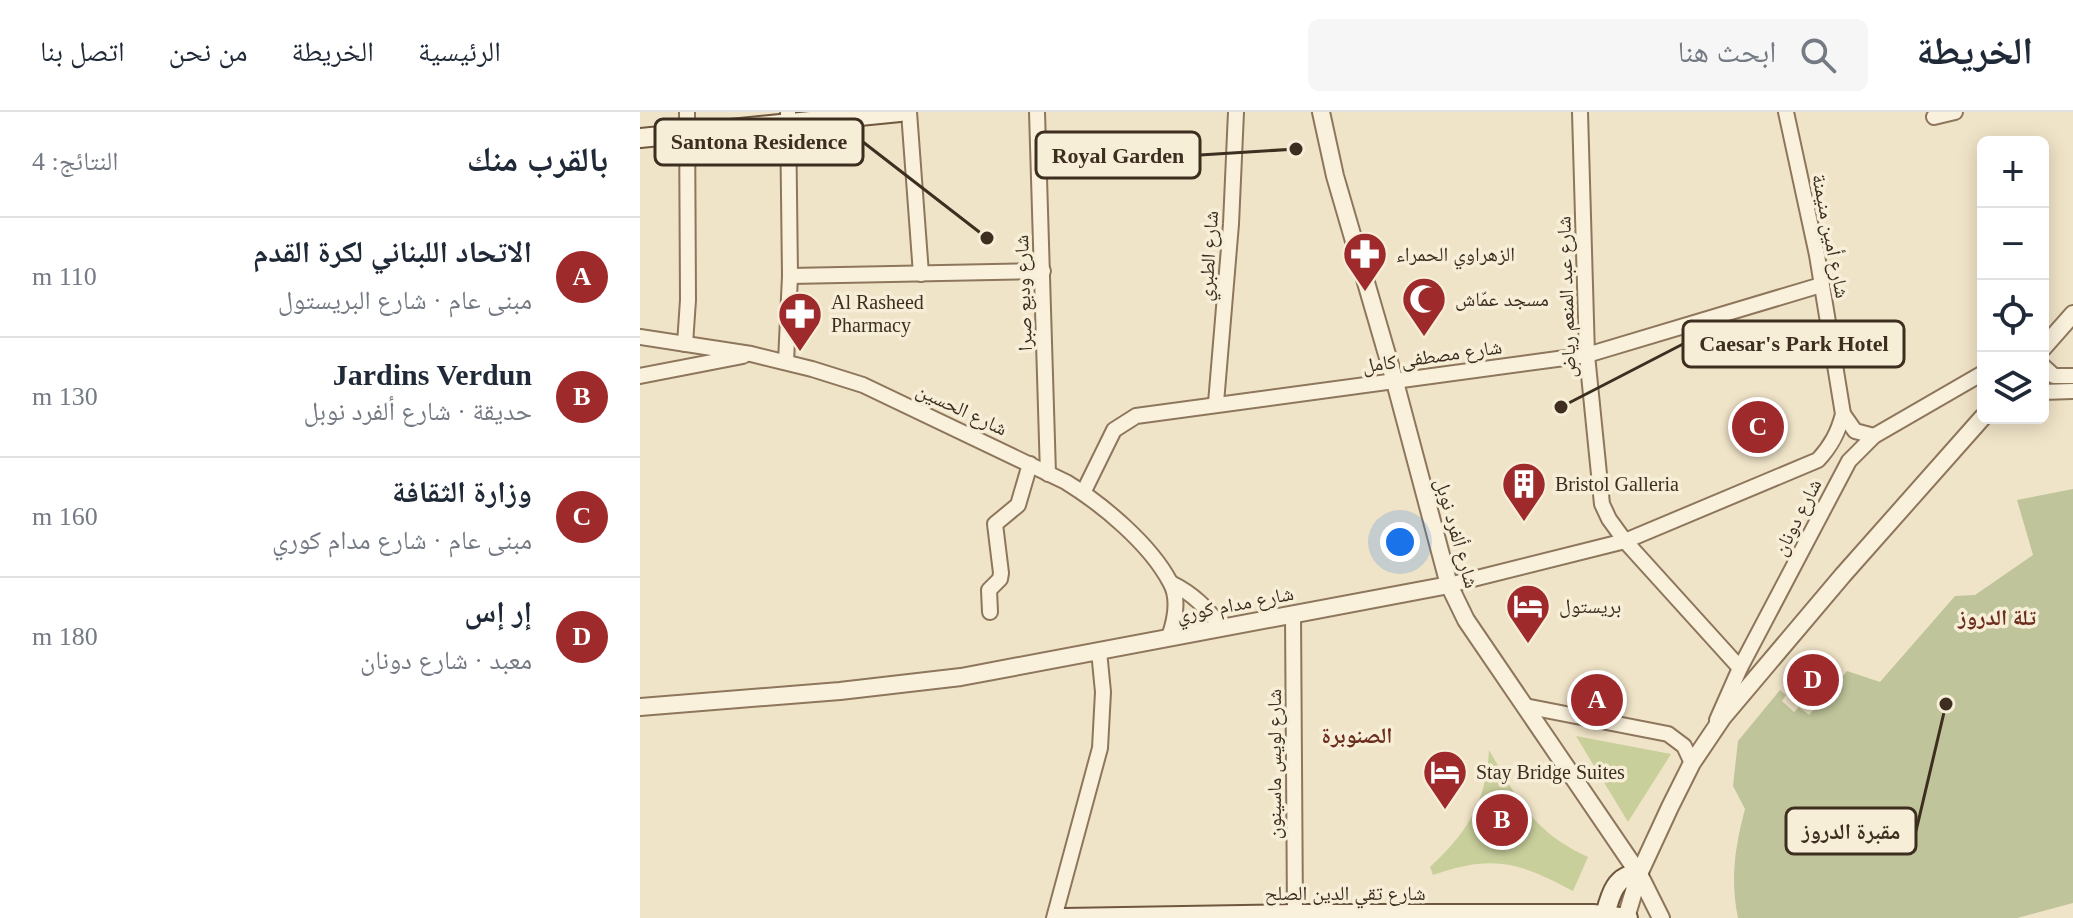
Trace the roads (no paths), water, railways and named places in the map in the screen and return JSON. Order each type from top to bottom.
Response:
[{"type":"main road","points":[[640,138],[686,134],[789,117],[900,112]]},
{"type":"main road","points":[[1605,915],[1617,883],[1625,876],[1639,874]]},
{"type":"main road","name":"شارع تقي الدين الصلح","points":[[1064,918],[1295,914],[1605,915],[1627,918]]},
{"type":"street","points":[[685,344],[688,300],[687,112]]},
{"type":"street","points":[[909,112],[921,274]]},
{"type":"street","name":"شارع وديع صبرا","points":[[1037,112],[1048,474]]},
{"type":"street","name":"شارع الطبري","points":[[1216,403],[1231,224],[1236,112]]},
{"type":"street","name":"شارع ألفرد نوبل","points":[[1321,112],[1335,176],[1395,382],[1449,585],[1466,620],[1639,874],[1661,918]]},
{"type":"street","name":"شارع عبد المنعم رياض","points":[[1580,112],[1587,355],[1602,504],[1625,541],[1740,668]]},
{"type":"street","name":"شارع أمين منيمنة","points":[[1786,112],[1817,255],[1843,414],[1835,439]]},
{"type":"street","points":[[1934,117],[1955,112]]},
{"type":"street","points":[[786,362],[790,276],[789,117]]},
{"type":"street","points":[[790,276],[1043,271]]},
{"type":"street","name":"شارع مصطفى كامل","points":[[1083,493],[1108,439],[1121,423],[1151,412],[1587,355],[1821,285]]},
{"type":"street","points":[[2049,341],[2073,314]]},
{"type":"street","name":"شارع الحسين","points":[[640,337],[751,354],[863,385],[1030,464],[1083,493],[1142,545],[1171,583],[1190,592],[1222,627]]},
{"type":"street","points":[[640,376],[751,354]]},
{"type":"street","points":[[2049,371],[2054,376],[2073,376]]},
{"type":"street","name":"شارع دونان","points":[[1711,735],[1740,668],[1849,461],[1874,436],[1977,376]]},
{"type":"street","points":[[2049,392],[2073,391]]},
{"type":"street","points":[[1843,414],[1855,431],[1874,436]]},
{"type":"street","name":"شارع دونان","points":[[1627,918],[1639,874],[1692,763],[1711,735],[1748,686],[1977,424]]},
{"type":"street","name":"شارع مدام كوري","points":[[640,707],[840,691],[961,677],[1497,575],[1625,541],[1818,460],[1835,439]]},
{"type":"street","points":[[1818,460],[1833,463],[1841,476]]},
{"type":"street","points":[[990,612],[989,590],[1001,575],[995,524],[1018,505],[1030,464]]},
{"type":"street","points":[[1169,637],[1176,611],[1171,583]]},
{"type":"street","name":"شارع لويس ماسينون","points":[[1293,614],[1295,914]]},
{"type":"street","points":[[1054,918],[1100,748],[1103,692],[1099,651]]},
{"type":"street","points":[[1525,706],[1668,734],[1684,746],[1692,763]]},
{"type":"place","name":"Royal Garden","points":[[1296,149]]},
{"type":"place","name":"Santona Residence","points":[[987,238]]},
{"type":"place","name":"الزهراوي الحمراء","points":[[1365,293]]},
{"type":"place","name":"مسجد عمّاش","points":[[1424,338]]},
{"type":"place","name":"Al Rasheed Pharmacy","points":[[800,353]]},
{"type":"place","name":"Caesar's Park Hotel","points":[[1561,407]]},
{"type":"place","name":"وزارة الثقافة","points":[[1758,427]]},
{"type":"place","name":"Bristol Galleria","points":[[1524,523]]},
{"type":"place","name":"بريستول","points":[[1528,645]]},
{"type":"place","name":"إر إس","points":[[1813,680]]},
{"type":"place","name":"الاتحاد اللبناني لكرة القدم","points":[[1597,700]]},
{"type":"place","name":"مقبرة الدروز","points":[[1946,704]]},
{"type":"place","name":"Stay Bridge Suites","points":[[1445,811]]},
{"type":"place","name":"Jardins Verdun","points":[[1502,820]]},
{"type":"district","name":"تلة الدروز","points":[[1997,617]]},
{"type":"district","name":"الصنوبرة","points":[[1357,735]]}]
